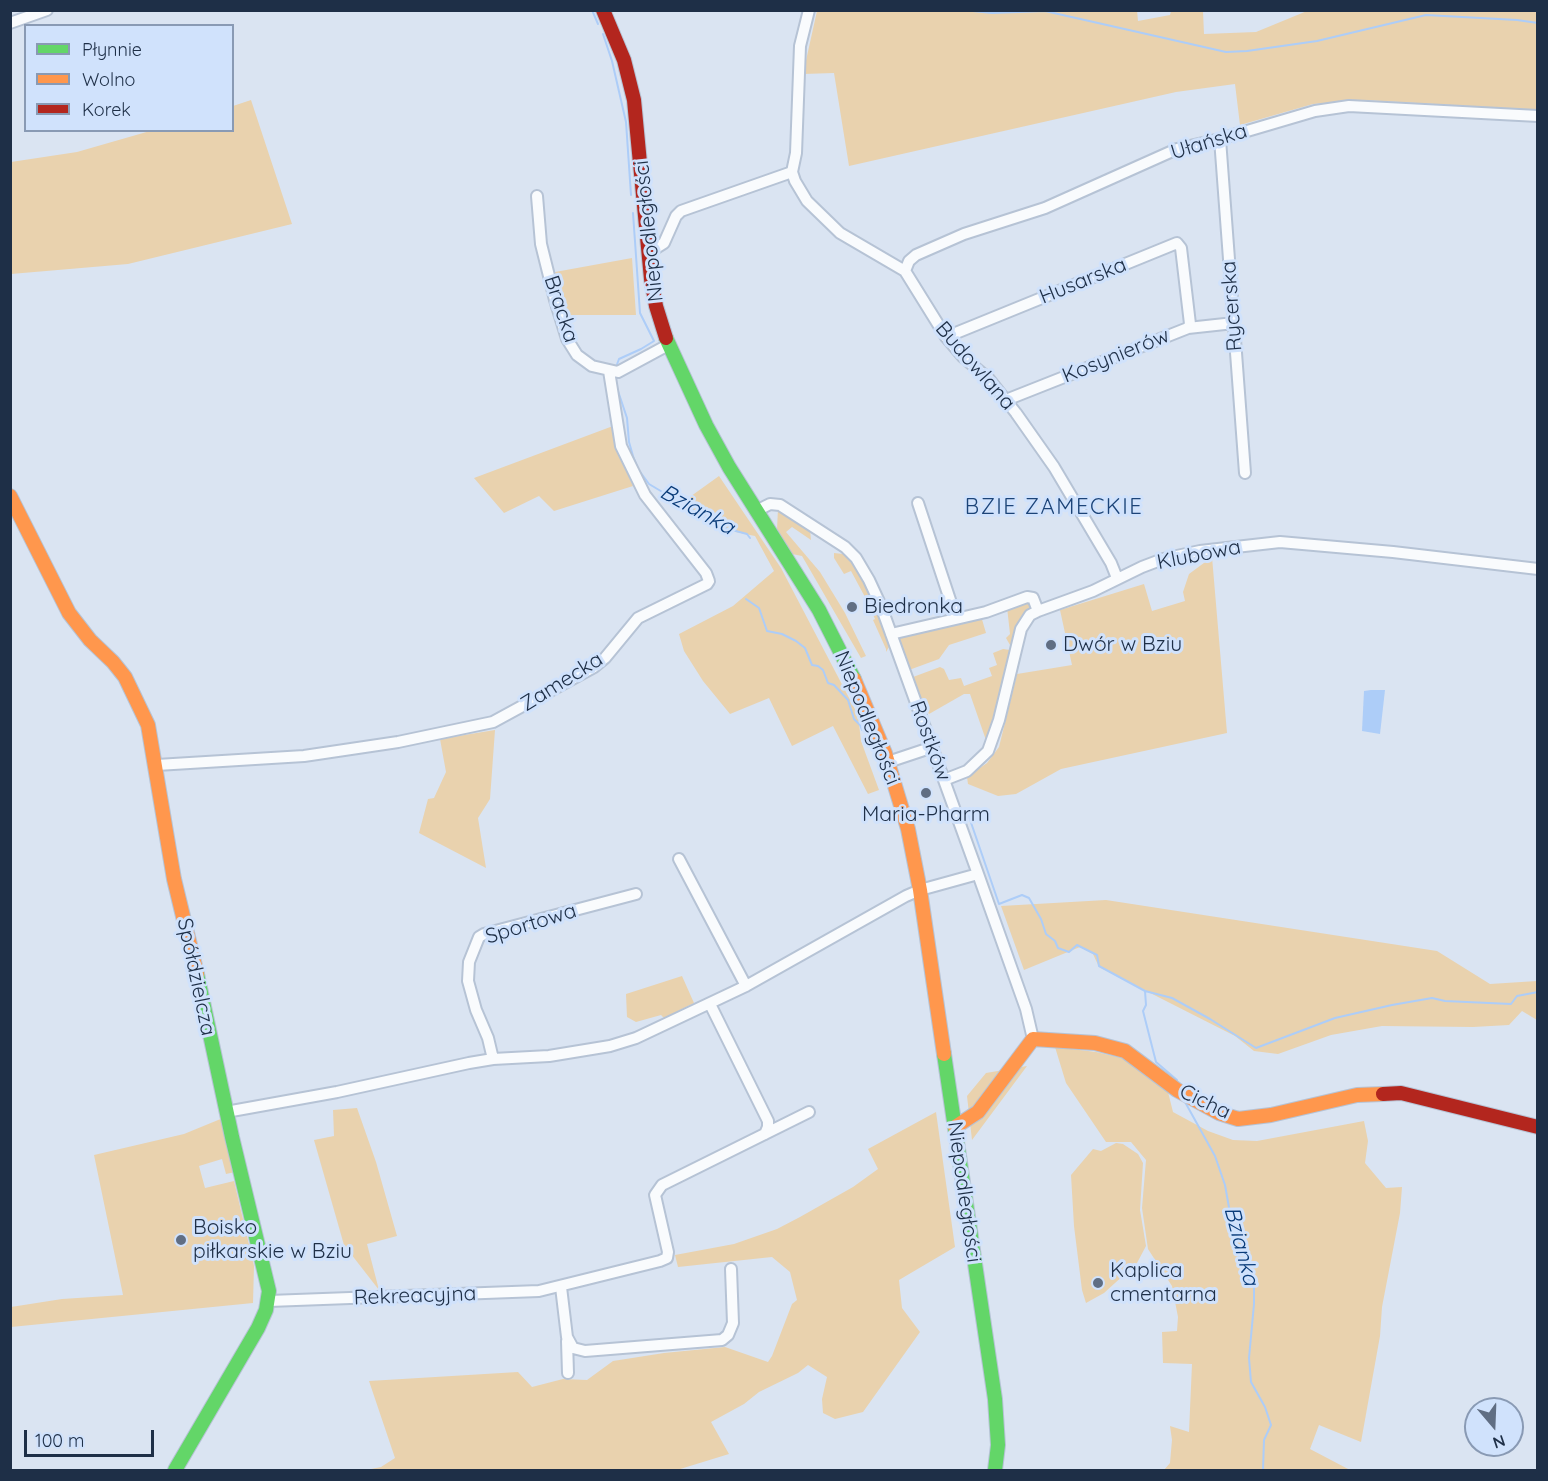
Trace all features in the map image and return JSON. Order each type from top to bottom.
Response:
[{"type":"street","points":[[10,23],[47,10]]},
{"type":"street","name":"Niepodległości","points":[[603,10],[624,60],[634,100],[648,253],[656,306],[668,345],[710,433],[819,610],[835,640],[866,705],[888,762],[908,829],[920,890],[995,1399],[998,1445],[995,1470]]},
{"type":"street","points":[[648,253],[664,243],[676,216],[681,211],[792,172],[796,153],[800,46],[809,10]]},
{"type":"street","name":"Ułańska","points":[[905,271],[909,261],[916,255],[964,234],[1045,208],[1177,149],[1315,111],[1349,106],[1538,116]]},
{"type":"street","name":"Rycerska","points":[[1220,139],[1245,473]]},
{"type":"street","name":"Budowlana","points":[[792,172],[807,201],[840,233],[905,271],[946,338],[963,357],[989,379],[1054,467],[1118,578]]},
{"type":"street","name":"Bracka","points":[[537,196],[541,244],[567,339],[577,356],[592,366],[609,371]]},
{"type":"street","name":"Husarska","points":[[946,338],[1178,243],[1181,248],[1185,287]]},
{"type":"street","name":"Kosynierów","points":[[1006,400],[1188,328],[1190,324],[1185,287]]},
{"type":"street","points":[[1188,328],[1234,323]]},
{"type":"street","points":[[609,371],[618,372],[668,345]]},
{"type":"street","name":"Zamecka","points":[[157,765],[314,755],[398,742],[493,722],[594,667],[605,658],[638,618],[707,584],[706,573],[645,495],[621,446],[609,371]]},
{"type":"street","name":"Spółdzielcza","points":[[10,496],[69,613],[90,640],[113,662],[134,693],[148,725],[157,765],[174,879],[269,1291],[269,1301]]},
{"type":"street","points":[[918,503],[956,618]]},
{"type":"street","name":"Rostków","points":[[756,511],[770,504],[780,505],[845,547],[856,558],[866,575],[891,634],[933,747],[1026,1009],[1033,1039]]},
{"type":"street","name":"Klubowa","points":[[1038,611],[1082,595],[1142,567],[1178,555],[1280,542],[1393,552],[1538,569]]},
{"type":"street","points":[[891,634],[986,612],[1030,597],[1034,598],[1038,611],[1030,615],[1021,629],[999,720],[988,751],[967,771],[944,780]]},
{"type":"street","points":[[888,762],[933,747]]},
{"type":"street","points":[[679,859],[746,986]]},
{"type":"street","points":[[226,1112],[493,1059],[549,1056],[610,1046],[636,1038],[746,986],[920,890],[978,874]]},
{"type":"street","name":"Sportowa","points":[[493,1059],[468,981],[469,962],[479,937],[636,894]]},
{"type":"street","points":[[710,1004],[768,1121],[765,1134]]},
{"type":"street","points":[[954,1127],[978,1112],[1033,1039]]},
{"type":"street","name":"Cicha","points":[[1033,1039],[1095,1043],[1125,1051],[1177,1090],[1219,1113],[1238,1119],[1271,1115],[1357,1095],[1401,1093],[1538,1127]]},
{"type":"street","name":"Rekreacyjna","points":[[269,1301],[539,1291],[660,1261],[667,1257],[668,1252],[655,1195],[662,1185],[809,1112]]},
{"type":"street","points":[[567,1337],[573,1348],[585,1351],[722,1340],[728,1335],[733,1323],[730,1269]]},
{"type":"street","points":[[561,1287],[567,1337],[568,1373]]},
{"type":"street","points":[[175,1470],[258,1328],[269,1301]]},
{"type":"shaded area","points":[[1137,10],[1138,21],[1170,15],[1171,11],[1203,11],[1204,34],[1256,32],[1307,11],[1537,11],[1537,110],[1365,100],[1313,104],[1240,125],[1235,84],[1176,92],[849,166],[834,73],[803,74],[817,11]]},
{"type":"shaded area","points":[[251,100],[292,224],[128,264],[11,274],[11,162],[77,152],[147,132],[234,132],[234,106]]},
{"type":"shaded area","points":[[632,258],[636,315],[566,315],[555,272]]},
{"type":"shaded area","points":[[613,426],[617,449],[633,486],[554,511],[539,496],[504,513],[474,478]]},
{"type":"shaded area","points":[[719,476],[781,568],[858,715],[861,741],[879,790],[868,794],[833,726],[792,746],[769,698],[730,714],[703,681],[684,651],[679,634],[733,606],[774,571],[755,536],[721,529],[680,504]]},
{"type":"shaded area","points":[[778,508],[810,530],[811,540],[792,527],[786,532],[820,572],[845,613],[866,656],[861,658],[802,556],[792,554],[777,530]]},
{"type":"shaded area","points":[[834,553],[849,557],[867,582],[889,647],[886,652],[865,597],[851,571],[844,574],[834,558]]},
{"type":"shaded area","points":[[1212,557],[1227,733],[1061,769],[1016,794],[998,796],[968,784],[967,777],[987,763],[999,747],[1017,674],[1072,665],[1060,610],[1144,584],[1152,611],[1185,601],[1183,592],[1189,574]]},
{"type":"shaded area","points":[[1029,599],[1032,608],[1021,620],[1012,645],[1010,645],[1006,638],[1010,634],[1007,607]]},
{"type":"shaded area","points":[[981,616],[986,633],[949,645],[939,659],[909,670],[898,639],[899,635]]},
{"type":"shaded area","points":[[1003,649],[1010,650],[1011,654],[987,743],[970,694],[964,694],[929,714],[918,698],[913,677],[940,667],[944,669],[949,680],[961,678],[964,686],[992,676],[989,668],[997,665],[993,653]]},
{"type":"shaded area","points":[[495,730],[490,799],[478,818],[486,868],[419,833],[428,799],[434,798],[446,772],[440,739]]},
{"type":"shaded area","points":[[1106,900],[1437,951],[1490,984],[1537,981],[1537,1020],[1522,1011],[1509,1025],[1382,1026],[1331,1035],[1278,1054],[1254,1051],[1235,1036],[1099,967],[1093,954],[1080,947],[1024,970],[1001,906]]},
{"type":"shaded area","points":[[682,976],[694,1003],[664,1018],[661,1015],[636,1022],[627,1017],[626,994]]},
{"type":"shaded area","points":[[1055,1047],[1096,1052],[1126,1059],[1168,1092],[1173,1112],[1208,1131],[1233,1140],[1257,1141],[1364,1121],[1368,1141],[1365,1163],[1386,1188],[1402,1187],[1400,1213],[1382,1307],[1380,1336],[1361,1442],[1319,1425],[1310,1449],[1350,1470],[1164,1470],[1170,1463],[1172,1440],[1170,1426],[1189,1432],[1192,1364],[1163,1363],[1162,1332],[1177,1331],[1178,1317],[1172,1286],[1148,1249],[1142,1208],[1146,1160],[1131,1142],[1106,1142],[1066,1083]]},
{"type":"shaded area","points":[[1027,1066],[972,1140],[967,1096],[986,1073]]},
{"type":"shaded area","points":[[357,1108],[376,1162],[397,1236],[367,1244],[379,1290],[344,1245],[314,1140],[334,1136],[333,1110]]},
{"type":"shaded area","points":[[936,1112],[955,1247],[899,1280],[902,1308],[920,1332],[863,1412],[835,1419],[823,1413],[822,1399],[827,1377],[808,1365],[798,1373],[759,1392],[744,1404],[711,1422],[729,1454],[677,1470],[366,1470],[381,1467],[395,1458],[369,1381],[518,1372],[532,1387],[563,1379],[587,1380],[613,1361],[725,1347],[768,1362],[792,1304],[797,1300],[790,1272],[772,1257],[678,1267],[675,1255],[734,1244],[777,1229],[800,1217],[853,1187],[878,1169],[868,1149]]},
{"type":"shaded area","points":[[223,1118],[235,1172],[226,1174],[222,1159],[199,1166],[205,1188],[234,1181],[254,1266],[253,1303],[11,1327],[11,1307],[62,1299],[123,1295],[94,1155],[184,1134]]},
{"type":"shaded area","points":[[1116,1143],[1123,1144],[1138,1154],[1143,1163],[1140,1210],[1146,1246],[1137,1263],[1104,1293],[1086,1303],[1082,1290],[1074,1226],[1071,1175],[1093,1149],[1101,1151]]},
{"type":"water","points":[[1385,690],[1380,734],[1362,731],[1364,691]]},
{"type":"waterway","name":"Bzianka","points":[[592,10],[598,24]]},
{"type":"waterway","points":[[963,10],[992,13],[1045,11],[1226,52],[1317,41],[1426,15],[1538,23]]},
{"type":"waterway","name":"Bzianka","points":[[603,34],[612,61],[626,122],[631,195]]},
{"type":"waterway","name":"Bzianka","points":[[616,367],[619,359],[654,341],[640,313],[633,213]]},
{"type":"waterway","name":"Bzianka","points":[[616,385],[627,418],[633,456],[638,469],[649,484],[721,527],[747,534],[750,538]]},
{"type":"waterway","name":"Bzianka","points":[[746,599],[759,608],[767,631],[782,634],[805,648],[812,665],[823,670],[828,683],[834,685],[848,700],[854,719],[862,730]]},
{"type":"waterway","name":"Bzianka","points":[[963,809],[967,811],[999,904],[1022,895],[1029,898],[1041,919],[1046,934],[1055,941],[1058,948],[1069,952],[1077,945],[1097,955],[1099,966],[1145,991],[1146,1005],[1143,1011],[1156,1062],[1177,1080]]},
{"type":"waterway","points":[[1145,991],[1172,998],[1256,1048],[1335,1018],[1392,1005],[1432,998],[1445,1001],[1511,1004],[1517,996],[1538,992]]},
{"type":"waterway","name":"Bzianka","points":[[1185,1102],[1215,1156],[1225,1185],[1240,1260],[1254,1288],[1249,1358],[1251,1382],[1265,1407],[1271,1425],[1264,1440],[1263,1470]]},
{"type":"traffic: fast","points":[[666,338],[706,425],[729,467],[819,610],[854,679]]},
{"type":"traffic: fast","points":[[175,1470],[258,1328],[266,1310],[269,1291],[232,1137],[197,974]]},
{"type":"traffic: fast","points":[[944,1054],[995,1399],[998,1445],[995,1470]]},
{"type":"traffic: slow","points":[[10,496],[69,613],[90,640],[125,677],[148,725],[174,879],[197,974]]},
{"type":"traffic: slow","points":[[854,679],[885,753],[908,829],[920,890],[944,1054]]},
{"type":"traffic: slow","points":[[955,1127],[978,1112],[1033,1039],[1095,1043],[1125,1051],[1177,1090],[1219,1113],[1238,1119],[1271,1115],[1357,1095],[1383,1094]]},
{"type":"traffic: jam","points":[[603,10],[624,60],[634,100],[651,279],[656,306],[666,338]]},
{"type":"traffic: jam","points":[[1383,1094],[1401,1093],[1538,1127]]},
{"type":"place","name":"Biedronka","points":[[852,607]]},
{"type":"place","name":"Dwór w Bziu","points":[[1051,645]]},
{"type":"place","name":"Maria-Pharm","points":[[926,793]]},
{"type":"place","name":"Boisko piłkarskie w Bziu","points":[[181,1240]]},
{"type":"place","name":"Kaplica cmentarna","points":[[1098,1283]]},
{"type":"district","name":"BZIE ZAMECKIE","points":[[1054,507]]}]
